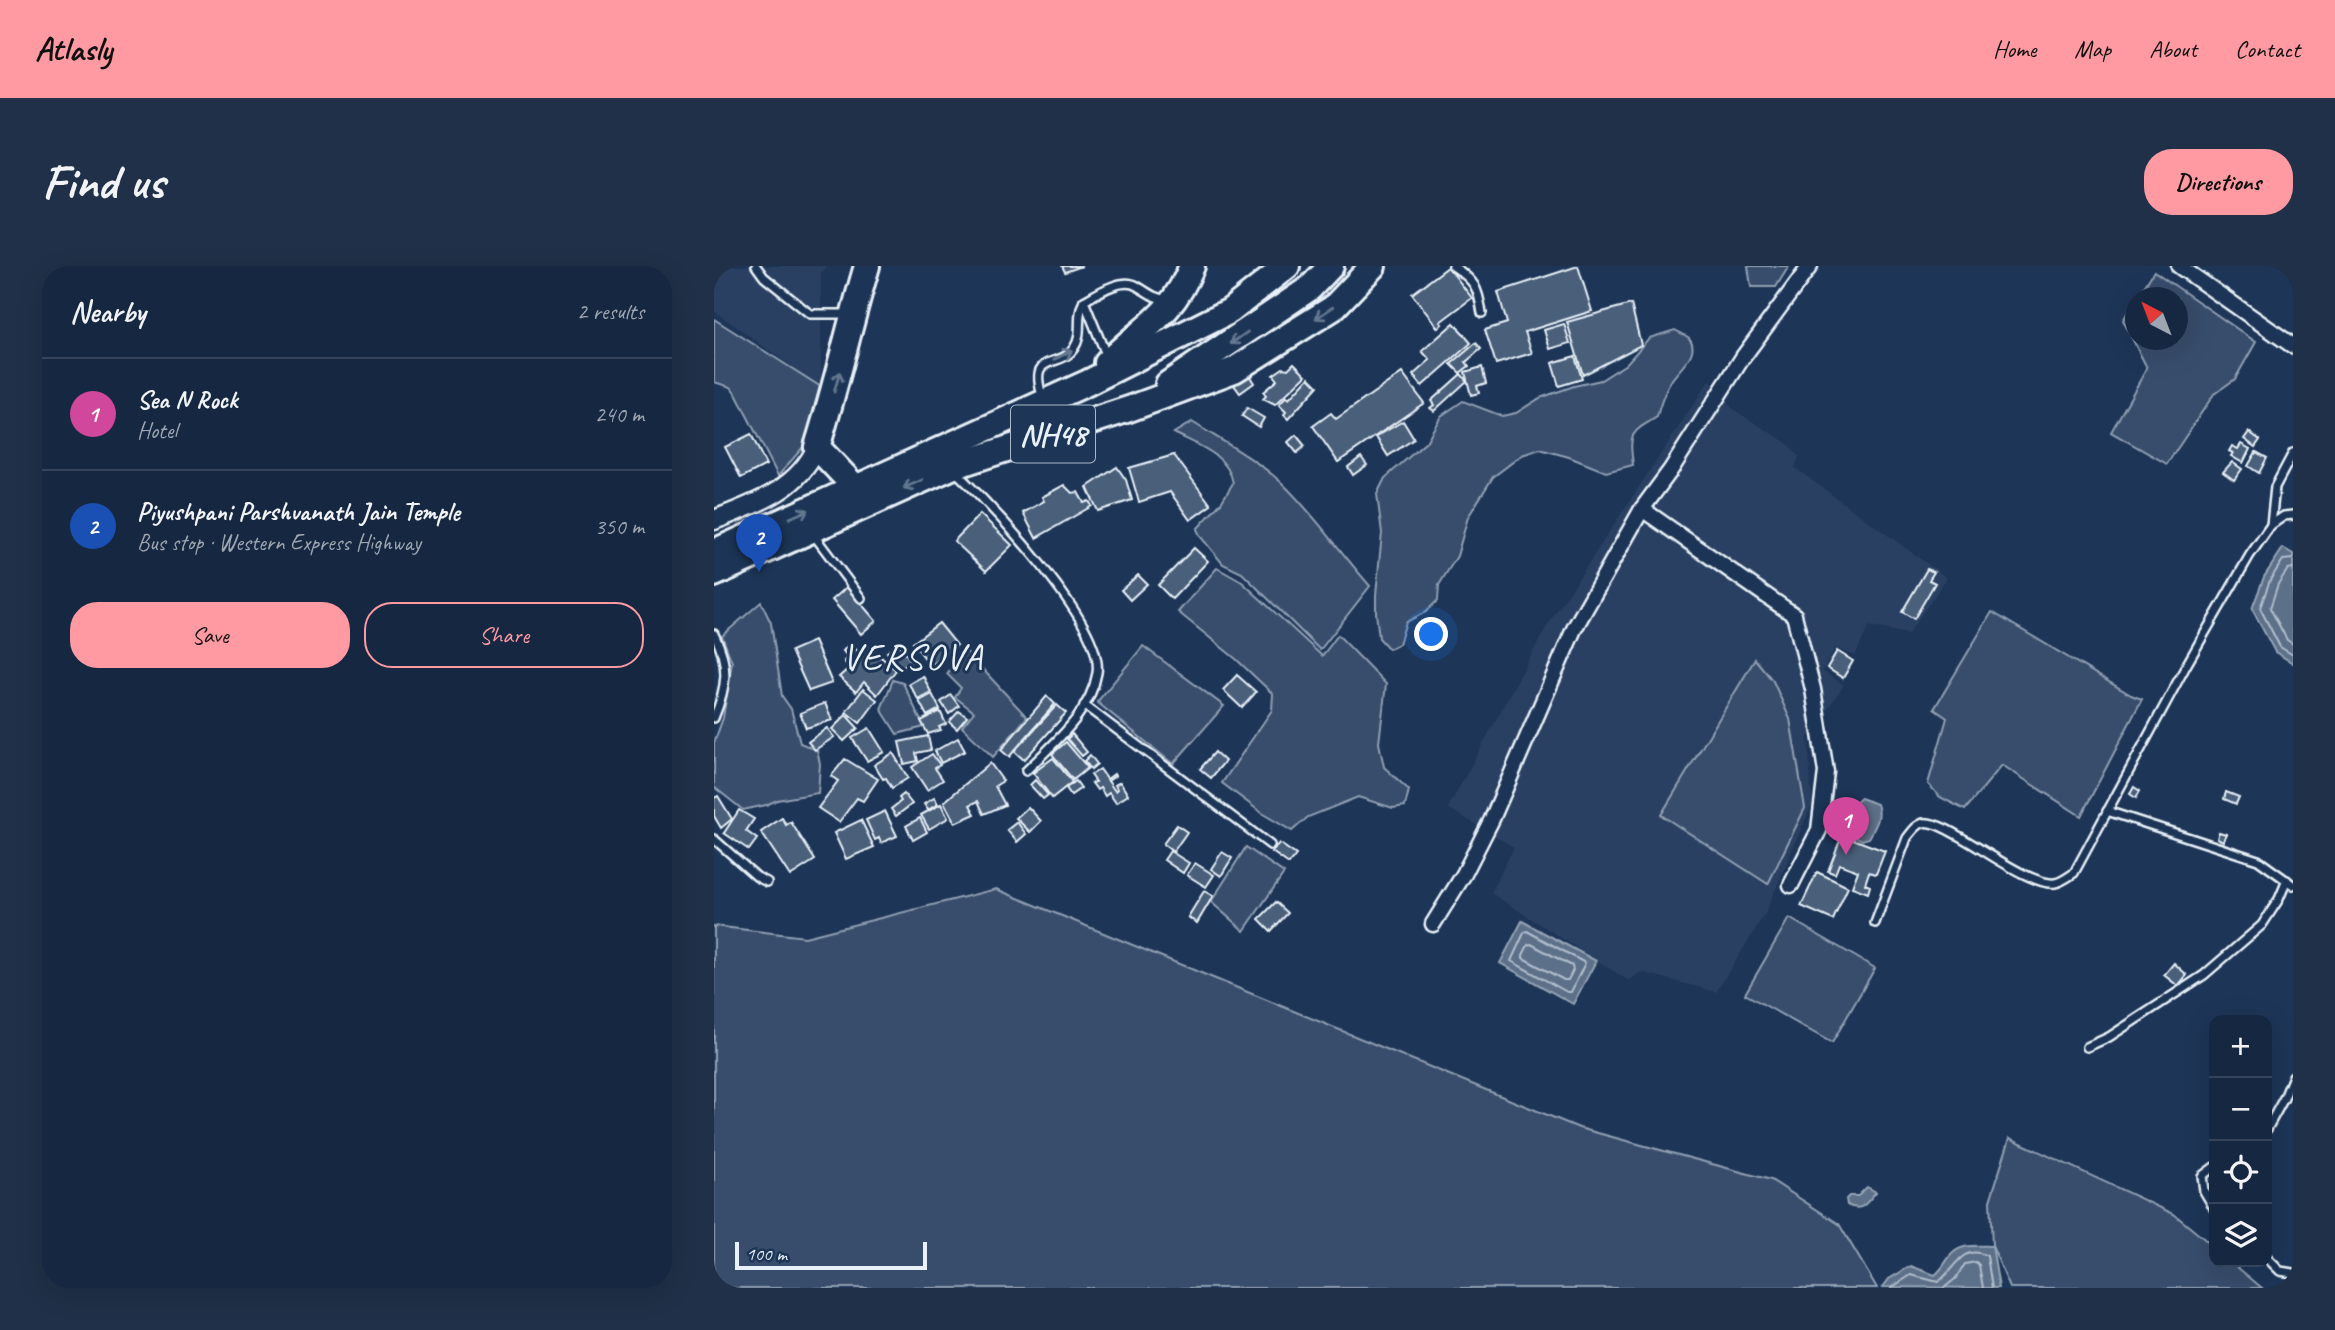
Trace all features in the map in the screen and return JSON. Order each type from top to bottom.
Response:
[{"type":"highway","points":[[856,488],[817,447],[839,376],[867,266]]},
{"type":"highway","points":[[1087,383],[1108,361],[1160,318],[1183,289],[1192,266]]},
{"type":"highway","name":"NH48","points":[[714,552],[1087,383],[1230,311],[1287,266]]},
{"type":"highway","points":[[1129,410],[1310,288],[1331,266]]},
{"type":"highway","name":"NH48","points":[[714,574],[951,467],[1129,410],[1234,370],[1333,308],[1373,266]]},
{"type":"street","points":[[1433,924],[1464,874],[1492,819],[1574,629],[1642,509],[1670,471],[1743,357],[1810,266]]},
{"type":"street","points":[[2179,266],[2293,346]]},
{"type":"street","points":[[714,520],[787,487],[809,464],[817,447]]},
{"type":"street","points":[[1642,509],[1794,615],[1813,690],[1826,772],[1819,830],[1791,885]]},
{"type":"lane","points":[[756,266],[764,277],[810,314],[853,314]]},
{"type":"lane","points":[[1453,266],[1478,290],[1482,313]]},
{"type":"lane","points":[[1044,403],[1037,380],[1040,370],[1048,362],[1068,354],[1074,348],[1079,337],[1079,309],[1084,301],[1121,283],[1136,285],[1154,298],[1173,300]]},
{"type":"lane","points":[[1084,301],[1108,361]]},
{"type":"lane","points":[[2271,525],[2276,487],[2293,453]]},
{"type":"lane","points":[[951,467],[987,502],[1057,586],[1094,645],[1097,671],[1084,705],[1074,723],[1026,771]]},
{"type":"lane","points":[[1875,923],[1908,838],[1916,827],[1923,823],[1942,828],[2010,867],[2045,883],[2057,883],[2074,873],[2187,664],[2250,555],[2271,525],[2284,516],[2293,515]]},
{"type":"lane","points":[[811,530],[861,598]]},
{"type":"lane","points":[[714,634],[726,662],[726,676],[714,718]]},
{"type":"lane","points":[[1084,705],[1270,845]]},
{"type":"lane","points":[[2087,1047],[2109,1037],[2204,975],[2262,925],[2290,883],[2258,860],[2107,811]]},
{"type":"lane","points":[[714,839],[767,882]]},
{"type":"lane","points":[[2272,1120],[2293,1076]]},
{"type":"lane","points":[[2209,1171],[2202,1177],[2204,1191],[2209,1200]]},
{"type":"lane","points":[[2272,1263],[2280,1271],[2293,1273]]},
{"type":"shaded area","points":[[714,266],[827,266],[821,273],[821,387],[714,311]]},
{"type":"shaded area","points":[[1748,266],[1789,266],[1776,287],[1751,287]]},
{"type":"shaded area","points":[[2154,271],[2177,287],[2144,287]]},
{"type":"shaded area","points":[[2188,295],[2256,342],[2235,379],[2214,394],[2167,464],[2111,432],[2147,368],[2138,350],[2188,350]]},
{"type":"shaded area","points":[[714,319],[821,387],[804,446],[778,476],[736,394],[731,387],[714,382]]},
{"type":"shaded area","points":[[1675,330],[1689,338],[1692,350],[1669,385],[1657,417],[1633,435],[1633,465],[1606,472],[1540,449],[1522,455],[1493,477],[1468,517],[1457,556],[1439,585],[1438,600],[1426,612],[1406,622],[1399,644],[1389,649],[1379,638],[1376,613],[1382,533],[1377,494],[1385,478],[1426,442],[1441,416],[1463,401],[1502,416],[1516,413],[1540,398],[1601,380],[1626,364],[1649,338]]},
{"type":"shaded area","points":[[1709,381],[1734,410],[1787,443],[1799,457],[1795,468],[1947,578],[1908,634],[1869,626],[1855,656],[1835,648],[1822,671],[1844,685],[1808,737],[1812,804],[1765,914],[1716,992],[1641,972],[1629,981],[1491,893],[1514,847],[1448,808],[1547,626]]},
{"type":"shaded area","points":[[1192,422],[1250,458],[1282,483],[1370,586],[1320,650],[1242,573],[1223,564],[1200,536],[1197,529],[1221,503],[1233,483],[1230,473],[1218,458],[1174,433]]},
{"type":"shaded area","points":[[1217,568],[1242,582],[1322,656],[1338,635],[1386,684],[1379,743],[1384,767],[1409,790],[1405,806],[1393,808],[1358,797],[1308,817],[1292,831],[1263,814],[1222,783],[1272,710],[1273,694],[1236,659],[1178,612]]},
{"type":"shaded area","points":[[761,602],[771,623],[782,696],[791,709],[800,743],[817,750],[820,764],[818,793],[777,800],[743,810],[714,787],[714,743],[723,718],[732,662],[722,636]]},
{"type":"shaded area","points":[[1992,612],[2142,699],[2081,816],[2002,765],[1965,810],[1940,797],[1928,784],[1947,718],[1934,709]]},
{"type":"shaded area","points":[[1143,646],[1224,706],[1173,764],[1097,702]]},
{"type":"shaded area","points":[[964,649],[1027,717],[993,757],[962,727],[974,712],[955,697],[961,688],[947,674]]},
{"type":"shaded area","points":[[1755,659],[1773,681],[1790,719],[1805,808],[1768,884],[1661,815]]},
{"type":"shaded area","points":[[893,680],[903,683],[924,727],[897,734],[881,709]]},
{"type":"shaded area","points":[[1246,847],[1284,873],[1244,931],[1211,902]]},
{"type":"shaded area","points":[[996,889],[1579,1128],[1771,1180],[1839,1224],[1877,1288],[714,1288],[714,926],[805,937]]},
{"type":"shaded area","points":[[1789,918],[1875,968],[1832,1043],[1745,994]]},
{"type":"shaded area","points":[[2010,1138],[2174,1214],[2209,1243],[2209,1267],[2237,1267],[2262,1288],[2010,1288],[1992,1246],[1990,1201]]},
{"type":"water","points":[[2283,548],[2293,554],[2293,663],[2275,652],[2252,609],[2264,577]]},
{"type":"water","points":[[1861,798],[1877,804],[1879,813],[1869,838],[1862,840],[1852,835],[1851,827],[1856,802]]},
{"type":"water","points":[[1522,921],[1596,961],[1573,1004],[1500,963]]},
{"type":"water","points":[[1867,1187],[1876,1192],[1866,1203],[1856,1208],[1847,1205],[1846,1199],[1849,1196],[1858,1196]]},
{"type":"water","points":[[1972,1246],[1992,1246],[1999,1288],[1883,1287],[1889,1279],[1911,1266],[1935,1275],[1957,1250]]},
{"type":"building","points":[[1062,266],[1082,266],[1065,272]]},
{"type":"building","points":[[1578,266],[1592,311],[1525,332],[1532,353],[1496,364],[1485,330],[1507,323],[1498,292]]},
{"type":"building","points":[[1448,267],[1472,298],[1440,322],[1442,324],[1438,328],[1412,294]]},
{"type":"building","points":[[1631,304],[1641,345],[1583,375],[1567,322]]},
{"type":"building","points":[[1454,323],[1471,343],[1422,386],[1413,375],[1430,360],[1422,351]]},
{"type":"building","points":[[1564,324],[1570,343],[1550,349],[1544,330]]},
{"type":"building","points":[[1476,343],[1481,349],[1466,362],[1469,366],[1460,373],[1451,364]]},
{"type":"building","points":[[1575,356],[1582,379],[1559,386],[1552,363]]},
{"type":"building","points":[[1294,363],[1306,375],[1275,405],[1263,399],[1266,396],[1263,392],[1277,380],[1273,375],[1283,368],[1288,369]]},
{"type":"building","points":[[1482,367],[1486,383],[1477,386],[1479,393],[1471,395],[1465,372]]},
{"type":"building","points":[[1246,370],[1254,383],[1240,393],[1231,381]]},
{"type":"building","points":[[1402,373],[1424,403],[1338,462],[1313,426],[1331,413],[1336,419]]},
{"type":"building","points":[[1461,374],[1467,381],[1434,411],[1430,408],[1434,405],[1431,401]]},
{"type":"building","points":[[1309,377],[1318,386],[1288,419],[1284,415],[1286,412],[1279,405],[1286,397],[1289,399]]},
{"type":"building","points":[[1247,408],[1264,418],[1259,427],[1242,416]]},
{"type":"building","points":[[1403,421],[1414,439],[1388,456],[1376,437]]},
{"type":"building","points":[[2249,432],[2260,440],[2255,447],[2244,439]]},
{"type":"building","points":[[751,434],[766,465],[741,478],[725,447]]},
{"type":"building","points":[[1296,435],[1305,446],[1297,453],[1288,442]]},
{"type":"building","points":[[2241,444],[2250,449],[2243,463],[2231,456],[2233,453],[2229,451],[2232,446],[2238,449]]},
{"type":"building","points":[[2256,452],[2267,458],[2259,473],[2248,466]]},
{"type":"building","points":[[1174,455],[1211,505],[1190,520],[1170,492],[1139,502],[1129,468]]},
{"type":"building","points":[[1361,457],[1367,465],[1353,475],[1348,467]]},
{"type":"building","points":[[2232,462],[2242,469],[2234,480],[2223,472]]},
{"type":"building","points":[[1117,467],[1126,480],[1132,500],[1098,511],[1087,487]]},
{"type":"building","points":[[1064,485],[1072,493],[1078,492],[1084,503],[1089,501],[1092,506],[1036,538],[1023,513],[1044,501],[1042,497]]},
{"type":"building","points":[[980,514],[1012,545],[986,571],[954,541]]},
{"type":"building","points":[[1194,548],[1208,561],[1172,599],[1158,585]]},
{"type":"building","points":[[1927,569],[1934,572],[1929,580],[1935,583],[1914,619],[1902,612]]},
{"type":"building","points":[[1138,575],[1147,584],[1130,600],[1121,590]]},
{"type":"building","points":[[847,587],[876,621],[861,634],[832,600]]},
{"type":"building","points":[[939,623],[957,645],[931,666],[913,643]]},
{"type":"building","points":[[814,641],[832,683],[809,691],[791,651]]},
{"type":"building","points":[[849,644],[859,652],[867,645],[896,670],[877,695],[864,682],[856,692],[839,677],[849,668],[844,661],[848,657],[843,651]]},
{"type":"building","points":[[899,644],[911,661],[899,669],[887,652]]},
{"type":"building","points":[[1837,651],[1853,661],[1843,678],[1827,668]]},
{"type":"building","points":[[1237,675],[1256,692],[1242,708],[1223,690]]},
{"type":"building","points":[[923,676],[931,692],[918,699],[909,684]]},
{"type":"building","points":[[863,689],[877,700],[860,723],[846,712]]},
{"type":"building","points":[[932,694],[940,709],[927,716],[919,701]]},
{"type":"building","points":[[951,695],[959,706],[949,714],[941,702]]},
{"type":"building","points":[[1047,696],[1055,704],[1009,757],[1001,750]]},
{"type":"building","points":[[825,703],[832,720],[806,728],[800,713]]},
{"type":"building","points":[[1057,705],[1066,713],[1024,760],[1014,751]]},
{"type":"building","points":[[940,711],[946,724],[939,727],[941,730],[928,734],[921,721]]},
{"type":"building","points":[[959,711],[967,717],[957,729],[949,722]]},
{"type":"building","points":[[846,715],[858,728],[844,741],[832,729]]},
{"type":"building","points":[[827,728],[834,737],[815,750],[808,742]]},
{"type":"building","points":[[869,728],[884,752],[867,761],[852,738]]},
{"type":"building","points":[[1072,734],[1087,752],[1082,756],[1067,739]]},
{"type":"building","points":[[928,736],[931,750],[916,753],[918,761],[904,764],[899,742]]},
{"type":"building","points":[[958,738],[965,751],[941,763],[935,751]]},
{"type":"building","points":[[1066,742],[1088,768],[1073,780],[1052,754]]},
{"type":"building","points":[[1215,752],[1225,761],[1211,778],[1200,769]]},
{"type":"building","points":[[893,753],[908,778],[892,788],[874,765]]},
{"type":"building","points":[[932,754],[940,765],[935,768],[943,780],[927,790],[912,767]]},
{"type":"building","points":[[1090,755],[1097,764],[1091,769],[1084,761]]},
{"type":"building","points":[[1053,758],[1072,782],[1052,798],[1033,773]]},
{"type":"building","points":[[845,759],[878,779],[863,801],[857,798],[839,822],[818,808],[838,781],[831,776]]},
{"type":"building","points":[[990,763],[1003,781],[995,786],[1005,805],[984,814],[978,801],[970,805],[975,814],[955,823],[944,802]]},
{"type":"building","points":[[1100,769],[1107,779],[1114,774],[1108,781],[1115,791],[1115,785],[1120,782],[1128,795],[1116,803],[1109,793],[1105,796],[1100,788],[1097,790],[1091,775]]},
{"type":"building","points":[[1035,780],[1048,795],[1043,799],[1030,785]]},
{"type":"building","points":[[1076,781],[1081,788],[1071,795],[1066,788]]},
{"type":"building","points":[[2134,787],[2140,791],[2136,798],[2130,794]]},
{"type":"building","points":[[2226,792],[2239,797],[2236,804],[2224,799]]},
{"type":"building","points":[[904,794],[912,804],[896,816],[891,809],[901,801],[899,798]]},
{"type":"building","points":[[718,796],[732,819],[721,828],[714,816],[714,798]]},
{"type":"building","points":[[934,798],[938,804],[928,810],[924,804]]},
{"type":"building","points":[[941,804],[948,818],[929,829],[921,815]]},
{"type":"building","points":[[1028,807],[1041,821],[1030,832],[1016,818]]},
{"type":"building","points":[[739,810],[754,819],[746,831],[757,839],[749,850],[724,833]]},
{"type":"building","points":[[885,811],[897,836],[881,843],[879,838],[875,840],[866,820]]},
{"type":"building","points":[[782,818],[786,825],[791,822],[815,860],[790,876],[761,832]]},
{"type":"building","points":[[920,818],[927,832],[913,840],[906,826]]},
{"type":"building","points":[[861,820],[874,847],[846,859],[834,833]]},
{"type":"building","points":[[1017,822],[1026,834],[1017,842],[1007,830]]},
{"type":"building","points":[[1177,825],[1187,832],[1173,852],[1163,844]]},
{"type":"building","points":[[2219,832],[2226,834],[2223,841],[2217,838]]},
{"type":"building","points":[[1842,835],[1885,851],[1876,874],[1869,872],[1865,884],[1870,886],[1868,893],[1852,887],[1858,871],[1839,864],[1835,874],[1828,871]]},
{"type":"building","points":[[1279,843],[1296,855],[1289,864],[1272,852]]},
{"type":"building","points":[[1170,851],[1189,863],[1183,873],[1164,860]]},
{"type":"building","points":[[1222,852],[1232,858],[1221,876],[1211,869]]},
{"type":"building","points":[[1195,863],[1214,875],[1206,887],[1187,875]]},
{"type":"building","points":[[1817,872],[1848,887],[1833,920],[1801,906]]},
{"type":"building","points":[[1204,891],[1213,896],[1197,923],[1188,917]]},
{"type":"building","points":[[1276,902],[1288,913],[1271,931],[1259,919]]},
{"type":"building","points":[[2174,963],[2187,975],[2178,986],[2164,975]]},
{"type":"place","name":"Piyushpani Parshvanath Jain Temple","points":[[759,572]]},
{"type":"place","name":"Sea N Rock","points":[[1846,855]]},
{"type":"district","name":"VERSOVA","points":[[913,656]]}]
